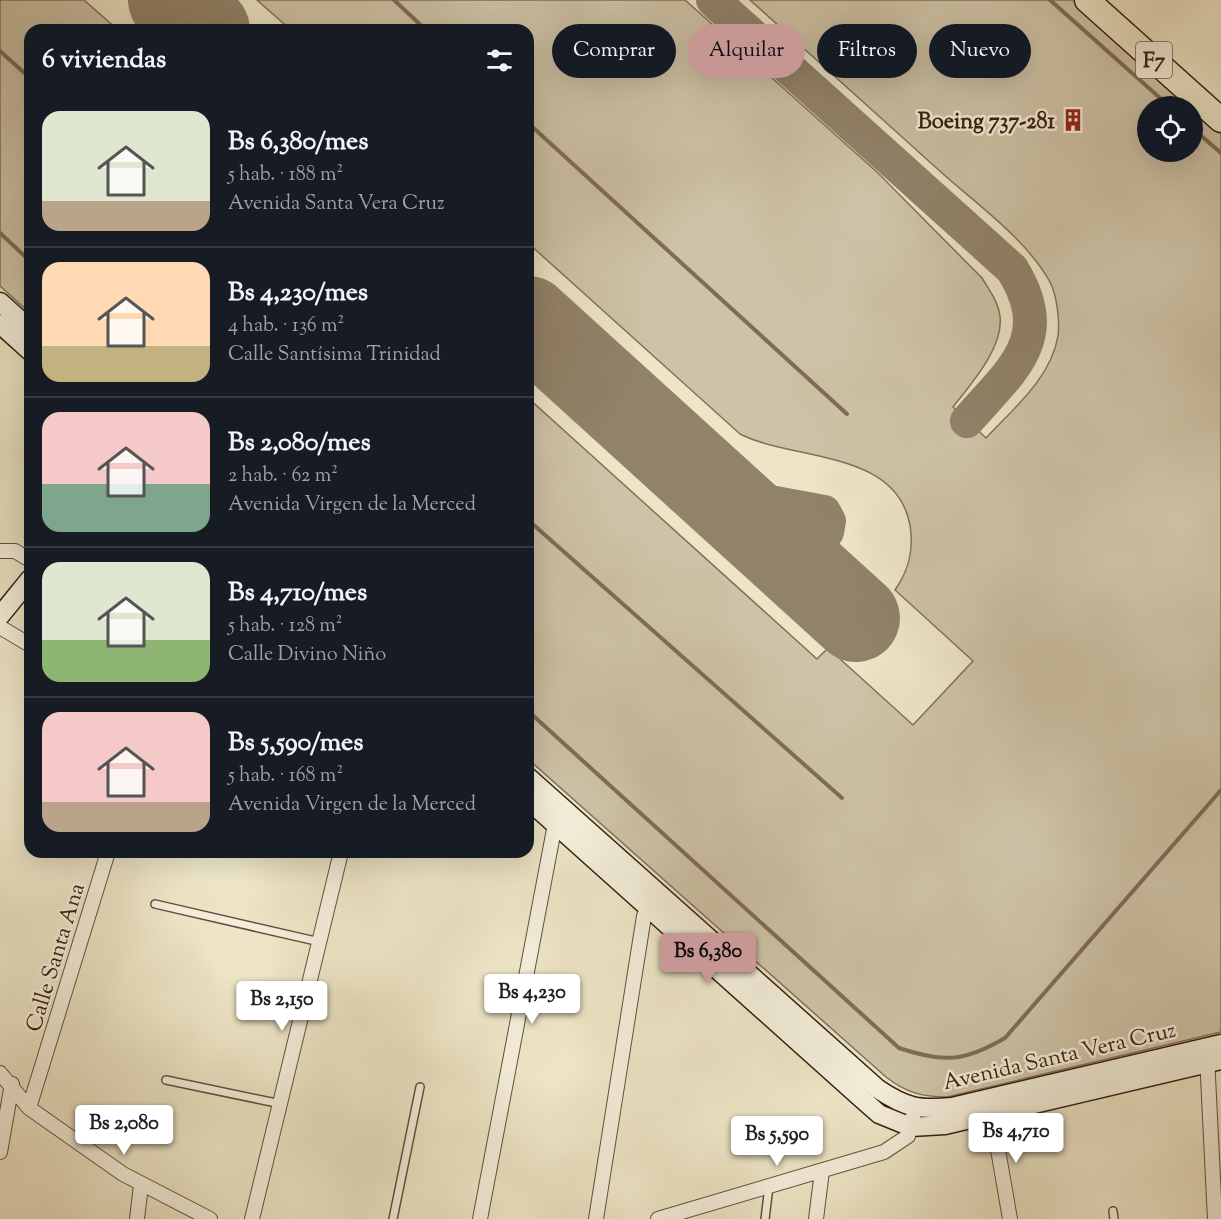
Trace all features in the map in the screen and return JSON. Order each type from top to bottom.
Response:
[{"type":"highway","name":"F7","points":[[1087,0],[1221,120]]},
{"type":"highway","name":"F7","points":[[1108,0],[1221,100]]},
{"type":"main road","points":[[0,302],[24,324]]},
{"type":"main road","points":[[0,324],[24,346]]},
{"type":"main road","points":[[0,616],[24,586]]},
{"type":"main road","name":"Avenida Santa Vera Cruz","points":[[534,782],[878,1089],[915,1108],[952,1107],[1214,1053]]},
{"type":"main road","name":"Avenida Santa Vera Cruz","points":[[534,805],[879,1114],[911,1127],[945,1125],[992,1115],[1214,1053]]},
{"type":"street","points":[[0,551],[15,551],[24,556]]},
{"type":"street","points":[[0,627],[24,641]]},
{"type":"street","points":[[480,1219],[555,824]]},
{"type":"street","name":"Calle Santa Ana","points":[[29,1108],[106,858]]},
{"type":"street","points":[[252,1219],[340,858]]},
{"type":"street","points":[[596,1219],[644,916],[648,906]]},
{"type":"street","points":[[1214,1053],[1215,1219]]},
{"type":"street","points":[[0,1073],[12,1084],[29,1108],[141,1185],[210,1219]]},
{"type":"street","points":[[0,1152],[12,1084]]},
{"type":"street","points":[[658,1219],[884,1152],[908,1136],[915,1108]]},
{"type":"street","points":[[992,1115],[1010,1219]]},
{"type":"street","points":[[816,1219],[822,1171]]},
{"type":"street","points":[[136,1219],[141,1185]]},
{"type":"lane","points":[[155,904],[320,942]]},
{"type":"lane","points":[[166,1080],[281,1104]]},
{"type":"lane","points":[[393,1219],[420,1087]]},
{"type":"lane","points":[[765,1219],[769,1186]]},
{"type":"lane","points":[[1113,1211],[1114,1219]]},
{"type":"shaded area","points":[[0,0],[84,0],[111,24],[24,24],[24,308],[0,286]]},
{"type":"shaded area","points":[[257,0],[685,0],[712,24],[688,24],[688,78],[772,78],[878,173],[982,278],[997,305],[1000,328],[992,352],[985,364],[953,407],[986,438],[1030,392],[1048,366],[1058,336],[1058,316],[1050,282],[1040,266],[1015,237],[837,78],[917,78],[917,24],[817,24],[817,60],[805,50],[805,24],[777,24],[750,0],[1075,0],[1182,96],[1137,96],[1137,162],[1203,162],[1203,115],[1221,131],[1221,1032],[947,1097],[922,1095],[907,1090],[886,1077],[534,764],[534,403],[817,659],[828,648],[913,725],[973,661],[895,590],[904,575],[909,559],[911,534],[901,500],[885,483],[864,470],[840,461],[762,443],[740,434],[534,248],[534,24],[284,24]]},
{"type":"waterway","points":[[394,0],[420,24]]},
{"type":"waterway","points":[[1050,0],[1158,96]]},
{"type":"waterway","points":[[0,51],[24,73]]},
{"type":"waterway","points":[[534,128],[847,414]]},
{"type":"waterway","points":[[1203,137],[1221,153]]},
{"type":"waterway","points":[[0,233],[24,255]]},
{"type":"waterway","points":[[534,525],[842,798]]},
{"type":"waterway","points":[[534,716],[899,1048],[941,1058],[965,1056],[1005,1038],[1221,790]]},
{"type":"taxiway","points":[[713,0],[1012,269],[1025,294],[1030,315],[1029,334],[1012,369],[967,421]]},
{"type":"taxiway","points":[[709,484],[748,498],[824,512],[829,521],[827,532]]},
{"type":"runway","points":[[172,0],[199,24]]},
{"type":"runway","points":[[534,325],[856,618]]},
{"type":"place","name":"Boeing 737-281","points":[[1073,120]]}]
